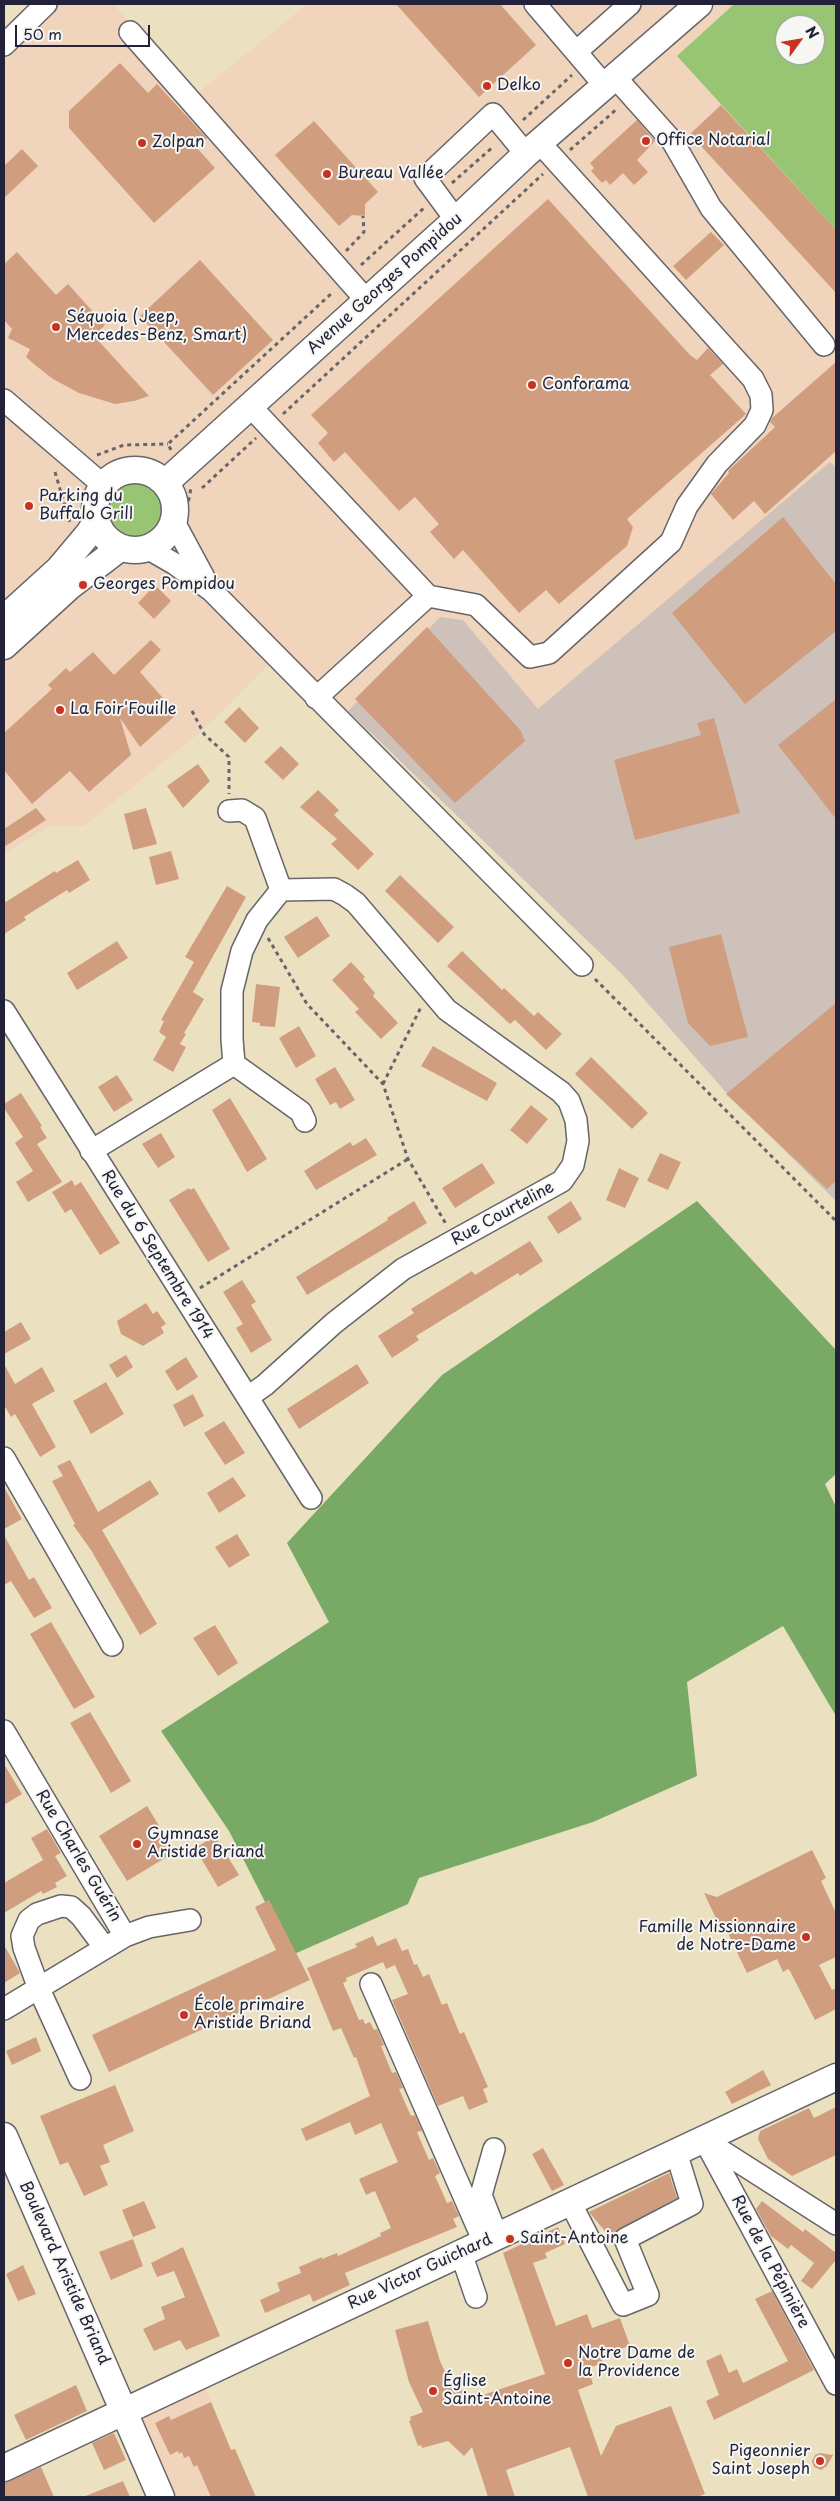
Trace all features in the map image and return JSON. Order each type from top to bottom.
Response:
[{"type":"main road","name":"Avenue Georges Pompidou","points":[[165,483],[368,301],[532,148],[617,86],[698,4]]},
{"type":"main road","points":[[129,470],[145,470],[165,483],[174,497],[174,522],[164,538],[147,548],[120,548],[108,539],[99,528],[97,519],[97,503],[103,485],[117,474],[129,470]]},
{"type":"main road","points":[[5,617],[58,570],[90,532],[97,519]]},
{"type":"main road","points":[[4,646],[70,586],[120,548]]},
{"type":"main road","name":"Rue Victor Guichard","points":[[5,2463],[124,2411],[836,2077]]},
{"type":"main road","name":"Boulevard Aristide Briand","points":[[4,2136],[161,2497]]},
{"type":"street","points":[[4,46],[46,4]]},
{"type":"street","points":[[535,4],[576,52],[617,86],[673,142],[711,208],[824,345]]},
{"type":"street","points":[[576,52],[630,4]]},
{"type":"street","points":[[130,32],[368,301]]},
{"type":"street","points":[[250,406],[428,596],[476,605],[530,657],[549,653],[671,542],[687,506],[717,464],[755,425],[762,410],[761,395],[753,379],[556,162],[509,132],[493,114],[425,178],[456,220]]},
{"type":"street","points":[[4,400],[103,485]]},
{"type":"street","points":[[174,522],[212,591]]},
{"type":"street","points":[[147,548],[175,564],[212,591],[582,965]]},
{"type":"street","points":[[316,698],[428,596]]},
{"type":"street","points":[[229,811],[242,810],[255,818],[281,890],[257,920],[242,951],[232,991],[234,1064],[301,1112],[305,1121]]},
{"type":"street","name":"Rue Courteline","points":[[248,1397],[334,1323],[403,1269],[562,1181],[573,1165],[578,1130],[573,1110],[561,1092],[447,1010],[356,903],[334,889],[281,890]]},
{"type":"street","name":"Rue du 6 Septembre 1914","points":[[4,1011],[311,1498]]},
{"type":"street","points":[[91,1151],[234,1064]]},
{"type":"street","points":[[4,1458],[112,1644]]},
{"type":"street","name":"Rue Charles Guérin","points":[[4,1731],[125,1936],[4,2010]]},
{"type":"street","points":[[80,2079],[39,1989],[24,1948],[22,1936],[29,1920],[36,1914],[61,1906],[71,1907],[81,1916],[105,1948]]},
{"type":"street","points":[[125,1936],[149,1927],[190,1920]]},
{"type":"street","points":[[372,1984],[481,2244]]},
{"type":"street","points":[[704,2139],[836,2224]]},
{"type":"street","name":"Rue de la Pépinière","points":[[704,2139],[836,2384]]},
{"type":"street","points":[[476,2297],[481,2244],[481,2195],[494,2149]]},
{"type":"street","points":[[597,2252],[692,2204],[676,2152]]},
{"type":"street","points":[[570,2202],[624,2305],[648,2295],[626,2239]]},
{"type":"path","points":[[93,459],[99,453],[124,445],[168,444],[340,271],[437,196],[574,73]]},
{"type":"path","points":[[202,488],[556,162],[617,86]]},
{"type":"path","points":[[340,271],[364,232],[363,216]]},
{"type":"path","points":[[168,444],[174,456]]},
{"type":"path","points":[[50,468],[57,473],[72,529]]},
{"type":"path","points":[[192,711],[204,734],[229,757],[229,811]]},
{"type":"path","points":[[257,920],[307,1004],[383,1084],[408,1160],[455,1240]]},
{"type":"path","points":[[582,965],[836,1221]]},
{"type":"path","points":[[383,1084],[429,990]]},
{"type":"path","points":[[184,1298],[408,1160]]},
{"type":"shaded area","points":[[58,4],[113,4],[198,93],[307,4],[734,4],[677,56],[836,230],[836,481],[538,709],[463,620],[440,617],[348,711],[282,651],[203,730],[84,826],[50,826],[4,854],[4,55]]},
{"type":"shaded area","points":[[830,462],[836,467],[836,1201],[731,1098],[621,973],[348,711],[440,617],[463,620],[538,709]]},
{"type":"shaded area","points":[[201,2377],[251,2497],[167,2497],[129,2410]]},
{"type":"green space","points":[[734,4],[836,4],[836,230],[677,56]]},
{"type":"green space","points":[[136,482],[146,484],[155,490],[161,499],[163,509],[161,519],[155,528],[146,534],[136,536],[126,534],[117,528],[111,519],[109,509],[111,499],[117,490],[126,484]]},
{"type":"green space","points":[[697,1201],[836,1350],[836,1474],[825,1484],[836,1507],[836,1716],[783,1626],[687,1682],[697,1776],[593,1822],[419,1878],[408,1904],[292,1955],[229,1831],[161,1731],[329,1622],[287,1543],[442,1375]]},
{"type":"building","points":[[396,4],[500,4],[536,45],[479,97]]},
{"type":"building","name":"Zolpan","points":[[120,63],[148,93],[157,84],[207,138],[197,148],[215,168],[154,223],[69,128],[69,111]]},
{"type":"building","points":[[721,105],[836,230],[836,293],[690,134]]},
{"type":"building","points":[[637,120],[655,141],[637,160],[648,172],[634,185],[623,173],[610,185],[606,180],[602,183],[591,171],[594,168],[590,163]]},
{"type":"building","name":"Bureau Vallée","points":[[314,121],[378,192],[365,204],[365,216],[352,215],[339,226],[275,155]]},
{"type":"building","points":[[22,149],[38,166],[4,198],[4,166]]},
{"type":"building","name":"Conforama","points":[[548,199],[690,355],[697,360],[708,348],[723,364],[710,375],[746,414],[627,519],[633,527],[627,546],[559,604],[546,590],[519,613],[463,550],[454,559],[430,532],[439,524],[415,497],[399,511],[345,452],[334,462],[318,443],[328,433],[311,415]]},
{"type":"building","points":[[711,232],[724,245],[686,280],[673,266]]},
{"type":"building","name":"Séquoia (Jeep, Mercedes-Benz, Smart)","points":[[17,252],[56,295],[68,284],[105,325],[94,336],[149,396],[115,404],[79,393],[53,379],[26,357],[30,349],[8,338],[12,329],[4,320],[4,264]]},
{"type":"building","points":[[200,260],[273,340],[213,395],[140,316]]},
{"type":"building","points":[[836,362],[836,451],[765,514],[754,501],[733,520],[711,494],[729,473],[728,471],[775,427],[770,422],[772,418]]},
{"type":"building","points":[[783,517],[836,584],[836,631],[745,704],[672,613]]},
{"type":"building","points":[[155,585],[171,601],[154,619],[138,603]]},
{"type":"building","points":[[427,627],[521,731],[525,741],[455,803],[355,699]]},
{"type":"building","points":[[151,640],[161,650],[140,672],[177,714],[140,747],[120,718],[131,755],[89,792],[70,771],[32,804],[4,770],[4,733],[52,689],[48,685],[66,668],[70,672],[93,652],[114,675]]},
{"type":"building","points":[[836,699],[836,819],[778,745]]},
{"type":"building","points":[[239,707],[259,728],[245,743],[224,722]]},
{"type":"building","points":[[714,718],[740,813],[635,840],[614,760],[701,735],[697,723]]},
{"type":"building","points":[[281,746],[299,764],[283,780],[264,762]]},
{"type":"building","points":[[198,764],[210,781],[183,808],[167,786]]},
{"type":"building","points":[[318,790],[339,810],[334,815],[374,854],[358,870],[331,844],[337,839],[300,807]]},
{"type":"building","points":[[36,808],[46,820],[4,847],[4,829]]},
{"type":"building","points":[[146,808],[157,844],[133,850],[124,814]]},
{"type":"building","points":[[171,851],[179,879],[156,885],[149,857]]},
{"type":"building","points":[[78,860],[90,880],[69,893],[67,890],[24,917],[26,920],[4,934],[4,903],[55,871],[56,873]]},
{"type":"building","points":[[400,875],[454,927],[438,943],[385,891]]},
{"type":"building","points":[[227,886],[246,897],[193,992],[204,999],[184,1033],[186,1034],[180,1044],[186,1047],[173,1072],[153,1060],[166,1037],[159,1032],[164,1021],[161,1020],[194,962],[185,957]]},
{"type":"building","points":[[317,916],[330,936],[298,958],[284,937]]},
{"type":"building","points":[[721,934],[748,1037],[710,1046],[688,1023],[669,947]]},
{"type":"building","points":[[117,941],[128,958],[77,990],[67,973]]},
{"type":"building","points":[[462,951],[502,990],[504,988],[534,1016],[538,1012],[562,1034],[546,1050],[515,1020],[510,1024],[447,966]]},
{"type":"building","points":[[351,962],[365,977],[363,979],[375,993],[373,996],[398,1023],[381,1039],[355,1012],[359,1009],[332,980]]},
{"type":"building","points":[[256,984],[280,987],[275,1027],[260,1026],[260,1023],[252,1022]]},
{"type":"building","points":[[836,1003],[836,1181],[827,1189],[726,1094]]},
{"type":"building","points":[[299,1026],[316,1056],[296,1068],[279,1038]]},
{"type":"building","points":[[433,1046],[497,1083],[487,1101],[421,1066]]},
{"type":"building","points":[[591,1057],[648,1113],[632,1129],[575,1074]]},
{"type":"building","points":[[335,1067],[355,1100],[340,1109],[336,1102],[330,1105],[315,1079]]},
{"type":"building","points":[[117,1075],[133,1100],[114,1112],[98,1087]]},
{"type":"building","points":[[21,1093],[42,1126],[40,1127],[47,1138],[37,1144],[62,1182],[28,1202],[16,1182],[33,1171],[15,1143],[23,1137],[4,1108],[4,1104]]},
{"type":"building","points":[[230,1098],[267,1159],[247,1172],[212,1110]]},
{"type":"building","points":[[531,1105],[548,1119],[527,1144],[510,1130]]},
{"type":"building","points":[[161,1133],[175,1157],[158,1168],[142,1144]]},
{"type":"building","points":[[366,1138],[377,1155],[316,1190],[304,1171],[350,1142],[353,1146]]},
{"type":"building","points":[[660,1153],[681,1162],[668,1190],[647,1181]]},
{"type":"building","points":[[482,1163],[495,1183],[455,1208],[442,1188]]},
{"type":"building","points":[[619,1168],[639,1178],[625,1208],[606,1200]]},
{"type":"building","points":[[72,1180],[75,1186],[81,1182],[120,1243],[100,1255],[71,1209],[65,1213],[52,1192]]},
{"type":"building","points":[[189,1188],[190,1190],[194,1188],[230,1249],[208,1262],[169,1200]]},
{"type":"building","points":[[414,1201],[427,1223],[307,1295],[296,1277],[388,1220],[387,1218]]},
{"type":"building","points":[[571,1201],[582,1219],[558,1234],[547,1217]]},
{"type":"building","points":[[530,1241],[543,1261],[520,1276],[518,1273],[416,1336],[419,1340],[392,1358],[378,1336],[414,1313],[411,1309],[472,1271],[475,1275]]},
{"type":"building","points":[[242,1280],[256,1302],[251,1305],[272,1340],[251,1353],[236,1328],[243,1324],[223,1292]]},
{"type":"building","points":[[146,1303],[153,1314],[157,1311],[166,1324],[161,1327],[164,1333],[143,1346],[121,1334],[117,1321]]},
{"type":"building","points":[[21,1322],[31,1339],[4,1354],[4,1332]]},
{"type":"building","points":[[126,1355],[133,1367],[117,1378],[109,1365]]},
{"type":"building","points":[[186,1357],[198,1377],[177,1391],[165,1371]]},
{"type":"building","points":[[4,1364],[15,1384],[42,1367],[55,1391],[32,1404],[56,1447],[40,1457],[15,1414],[11,1417],[4,1405]]},
{"type":"building","points":[[357,1364],[369,1383],[299,1429],[287,1409]]},
{"type":"building","points":[[106,1382],[124,1414],[91,1434],[73,1401]]},
{"type":"building","points":[[193,1394],[204,1416],[184,1427],[173,1405]]},
{"type":"building","points":[[224,1421],[245,1453],[225,1465],[204,1433]]},
{"type":"building","points":[[70,1460],[98,1512],[150,1480],[159,1494],[102,1530],[157,1624],[140,1635],[91,1550],[73,1525],[75,1524],[52,1481],[63,1476],[57,1466]]},
{"type":"building","points":[[233,1477],[246,1496],[219,1513],[207,1493]]},
{"type":"building","points":[[4,1487],[22,1519],[4,1529]]},
{"type":"building","points":[[237,1534],[250,1555],[229,1568],[215,1547]]},
{"type":"building","points":[[4,1535],[29,1580],[34,1577],[52,1608],[34,1618],[11,1581],[4,1585]]},
{"type":"building","points":[[51,1622],[95,1697],[74,1709],[30,1634]]},
{"type":"building","points":[[215,1625],[238,1663],[218,1676],[193,1638]]},
{"type":"building","points":[[90,1712],[131,1781],[111,1793],[70,1723]]},
{"type":"building","points":[[4,1764],[22,1794],[4,1805]]},
{"type":"building","name":"Gymnase Aristide Briand","points":[[147,1806],[175,1852],[127,1881],[99,1836]]},
{"type":"building","points":[[47,1829],[61,1853],[55,1856],[67,1876],[55,1883],[57,1887],[43,1894],[41,1891],[4,1913],[4,1883],[43,1860],[31,1838]]},
{"type":"building","points":[[215,1836],[239,1875],[218,1887],[195,1848]]},
{"type":"building","name":"Famille Missionnaire de Notre-Dame","points":[[812,1850],[826,1878],[821,1881],[836,1913],[836,1957],[819,1965],[832,1990],[836,1988],[836,2009],[815,2020],[790,1971],[788,1969],[783,1972],[777,1959],[747,1973],[725,1927],[721,1929],[704,1893],[717,1897]]},
{"type":"building","name":"École primaire Aristide Briand","points":[[269,1900],[310,1980],[109,2072],[92,2035],[276,1950],[255,1907]]},
{"type":"building","points":[[373,1936],[377,1946],[396,1938],[402,1951],[408,1949],[414,1965],[417,1964],[423,1977],[429,1974],[442,2005],[447,2003],[460,2034],[464,2032],[488,2087],[483,2089],[488,2102],[469,2110],[463,2096],[438,2106],[392,2000],[408,1994],[395,1965],[386,1969],[383,1962],[346,1978],[347,1981],[343,1983],[359,2020],[363,2019],[365,2024],[370,2022],[374,2030],[377,2029],[384,2045],[381,2046],[392,2073],[396,2072],[403,2088],[399,2089],[411,2116],[415,2115],[422,2131],[417,2132],[429,2160],[433,2158],[440,2173],[435,2176],[447,2203],[452,2201],[459,2216],[453,2219],[457,2227],[345,2273],[350,2285],[313,2302],[310,2294],[265,2313],[260,2300],[280,2291],[277,2283],[301,2273],[299,2267],[322,2257],[322,2259],[337,2253],[338,2256],[381,2236],[380,2233],[391,2228],[375,2191],[366,2195],[359,2179],[398,2162],[381,2123],[355,2135],[350,2122],[306,2141],[301,2129],[370,2096],[356,2057],[354,2058],[341,2028],[333,2031],[307,1968],[357,1947],[355,1944]]},
{"type":"building","points":[[4,1945],[20,1973],[4,1983]]},
{"type":"building","points":[[36,2037],[41,2051],[12,2065],[6,2051]]},
{"type":"building","points":[[763,2070],[771,2085],[732,2104],[725,2092]]},
{"type":"building","points":[[115,2085],[134,2131],[103,2145],[110,2162],[100,2166],[108,2185],[84,2196],[68,2162],[60,2165],[40,2116]]},
{"type":"building","points":[[836,2107],[836,2155],[792,2176],[768,2159],[758,2139],[760,2131],[809,2108],[814,2118]]},
{"type":"building","points":[[543,2148],[564,2185],[552,2191],[532,2154]]},
{"type":"building","points":[[669,2173],[677,2198],[608,2235],[589,2212]]},
{"type":"building","points":[[144,2201],[156,2228],[133,2237],[122,2210]]},
{"type":"building","points":[[762,2201],[803,2232],[805,2229],[836,2253],[836,2260],[812,2289],[801,2281],[814,2263],[791,2245],[788,2249],[771,2236],[756,2209]]},
{"type":"building","name":"Notre Dame de la Providence","points":[[558,2227],[565,2244],[545,2253],[547,2258],[533,2263],[556,2326],[587,2314],[592,2328],[620,2318],[630,2346],[600,2355],[603,2363],[588,2368],[593,2384],[578,2390],[601,2456],[616,2426],[671,2406],[705,2494],[697,2497],[588,2497],[570,2447],[506,2470],[515,2497],[488,2497],[472,2447],[464,2456],[448,2441],[422,2448],[421,2445],[418,2446],[409,2421],[411,2420],[410,2417],[423,2412],[409,2382],[395,2330],[428,2321],[440,2361],[455,2393],[465,2389],[468,2400],[545,2374],[503,2253]]},
{"type":"building","points":[[133,2239],[143,2266],[111,2280],[99,2252]]},
{"type":"building","points":[[183,2247],[220,2336],[186,2350],[180,2340],[154,2351],[143,2329],[165,2319],[161,2307],[185,2297],[174,2271],[157,2277],[151,2263]]},
{"type":"building","points":[[23,2265],[36,2294],[18,2301],[6,2274]]},
{"type":"building","points":[[772,2291],[814,2370],[714,2420],[706,2401],[719,2395],[706,2361],[721,2354],[729,2373],[737,2369],[743,2383],[788,2361],[755,2299]]},
{"type":"building","points":[[76,2385],[87,2411],[26,2440],[14,2415]]},
{"type":"building","points":[[211,2402],[231,2450],[235,2449],[256,2497],[211,2497],[197,2465],[194,2467],[189,2456],[184,2458],[182,2452],[179,2454],[178,2451],[170,2455],[155,2423],[169,2416],[171,2420]]},
{"type":"building","points":[[114,2433],[126,2460],[104,2470],[92,2443]]},
{"type":"building","name":"Pigeonnier Saint Joseph","points":[[820,2453],[833,2455],[827,2466],[821,2470],[814,2467],[812,2461],[815,2455]]},
{"type":"building","points":[[41,2467],[54,2497],[4,2497],[4,2483]]},
{"type":"building","points":[[123,2481],[130,2497],[83,2497]]},
{"type":"place","name":"Delko","points":[[487,86]]},
{"type":"place","name":"Office Notarial","points":[[646,141]]},
{"type":"place","name":"Zolpan","points":[[142,143]]},
{"type":"place","name":"Bureau Vallée","points":[[327,174]]},
{"type":"place","name":"Séquoia (Jeep, Mercedes-Benz, Smart)","points":[[56,327]]},
{"type":"place","name":"Conforama","points":[[532,385]]},
{"type":"place","name":"Parking du Buffalo Grill","points":[[29,506]]},
{"type":"place","name":"Georges Pompidou","points":[[83,585]]},
{"type":"place","name":"La Foir'Fouille","points":[[60,710]]},
{"type":"place","name":"Gymnase Aristide Briand","points":[[137,1844]]},
{"type":"place","name":"Famille Missionnaire de Notre-Dame","points":[[806,1937]]},
{"type":"place","name":"École primaire Aristide Briand","points":[[184,2015]]},
{"type":"place","name":"Saint-Antoine","points":[[510,2239]]},
{"type":"place","name":"Notre Dame de la Providence","points":[[568,2363]]},
{"type":"place","name":"Église Saint-Antoine","points":[[433,2391]]},
{"type":"place","name":"Pigeonnier Saint Joseph","points":[[820,2461]]}]
